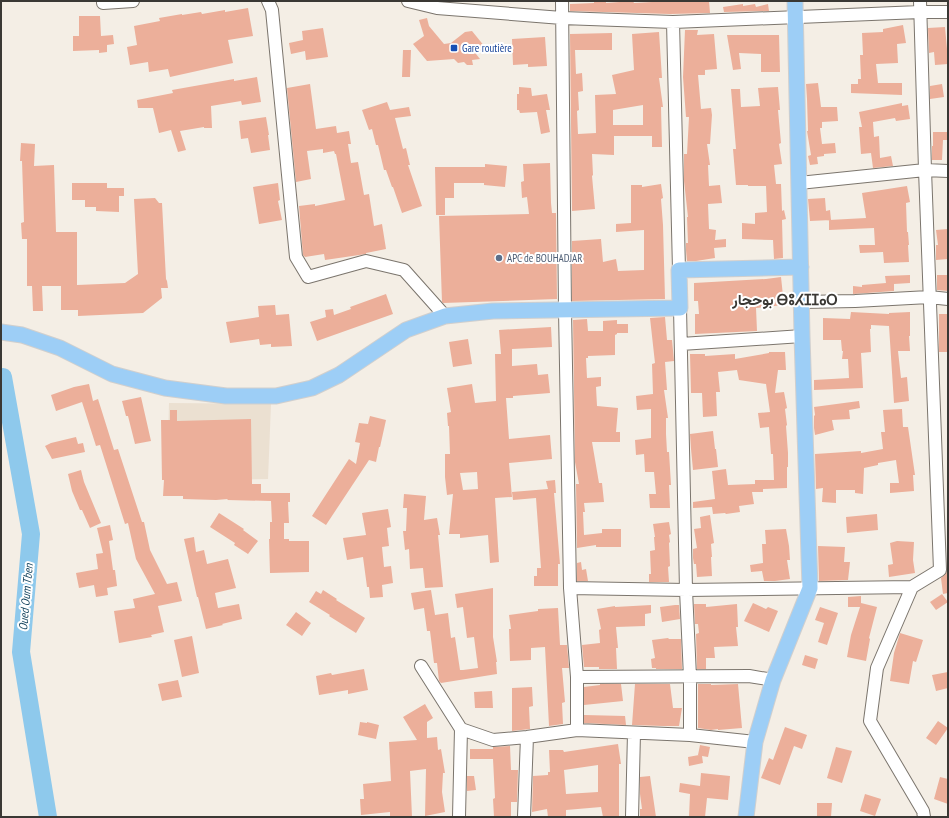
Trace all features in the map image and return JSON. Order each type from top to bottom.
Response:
[{"type":"main road","points":[[746,817],[755,742],[773,680],[810,588],[800,267],[795,1]]},
{"type":"main road","points":[[1,332],[22,335],[60,348],[112,374],[165,388],[226,396],[276,396],[312,388],[339,375],[406,330],[445,316],[493,311],[680,308],[679,270],[800,267]]},
{"type":"street","points":[[103,3],[133,1]]},
{"type":"street","points":[[268,1],[272,10],[296,257],[308,277],[366,261],[404,270],[445,316]]},
{"type":"street","points":[[408,1],[437,8],[562,18],[673,22],[795,17],[920,6],[948,12]]},
{"type":"street","points":[[562,1],[565,310],[570,588],[577,677],[577,730]]},
{"type":"street","points":[[570,588],[686,590],[912,587],[940,570],[929,297],[920,6]]},
{"type":"street","points":[[673,22],[679,270]]},
{"type":"street","points":[[799,183],[925,170],[948,171]]},
{"type":"street","points":[[801,302],[929,297],[948,299]]},
{"type":"street","points":[[680,308],[686,590],[690,677],[690,735]]},
{"type":"street","points":[[681,344],[802,336]]},
{"type":"street","points":[[912,587],[877,668],[870,721],[923,811],[924,817]]},
{"type":"street","points":[[420,666],[461,729],[459,817]]},
{"type":"street","points":[[577,677],[749,676],[773,680]]},
{"type":"street","points":[[461,729],[493,740],[577,730],[690,735],[755,742]]},
{"type":"street","points":[[632,817],[634,733]]},
{"type":"street","points":[[524,817],[527,737]]},
{"type":"shaded area","points":[[169,403],[271,404],[268,479],[167,481]]},
{"type":"building","points":[[594,1],[606,1],[606,3],[633,1],[634,3],[709,1],[710,13],[670,14],[570,11],[570,4],[594,3]]},
{"type":"building","points":[[743,4],[743,6],[755,4],[756,7],[768,4],[769,11],[724,12],[723,7]]},
{"type":"building","points":[[248,8],[253,36],[228,40],[233,63],[170,77],[168,69],[149,72],[148,62],[130,65],[127,47],[137,45],[134,26],[160,21],[159,18],[182,14],[201,12],[202,14],[225,10],[225,12]]},
{"type":"building","points":[[79,16],[100,16],[101,36],[113,35],[114,44],[107,45],[107,52],[99,53],[99,50],[73,51],[73,36],[79,36]]},
{"type":"building","points":[[427,18],[429,26],[444,44],[451,43],[465,32],[472,31],[485,47],[476,54],[480,59],[472,60],[473,65],[467,65],[464,62],[458,63],[454,59],[427,61],[413,44],[424,36],[419,20]]},
{"type":"building","points":[[903,25],[906,43],[897,44],[898,63],[876,64],[878,83],[902,83],[902,95],[851,93],[851,84],[858,84],[858,79],[861,79],[860,55],[863,55],[862,33],[883,32],[883,29]]},
{"type":"building","points":[[945,27],[948,49],[948,64],[935,65],[934,52],[929,53],[928,28]]},
{"type":"building","points":[[323,28],[328,57],[306,60],[305,51],[291,54],[289,43],[303,40],[302,31]]},
{"type":"building","points":[[685,30],[698,30],[697,35],[714,34],[717,69],[705,70],[705,75],[698,75],[701,109],[711,108],[712,115],[710,144],[707,144],[710,165],[708,165],[709,186],[720,185],[722,203],[708,204],[709,229],[716,230],[715,240],[726,239],[726,247],[714,248],[715,258],[696,261],[687,261],[686,250],[686,243],[688,243],[688,217],[684,181],[684,154],[687,154],[689,117],[686,117],[683,77]]},
{"type":"building","points":[[659,32],[662,78],[659,78],[663,107],[661,107],[662,147],[652,147],[652,136],[614,136],[614,155],[592,154],[595,209],[572,211],[570,34],[612,33],[612,50],[575,50],[576,74],[582,73],[583,91],[578,92],[578,134],[596,133],[595,95],[616,94],[612,75],[634,70],[632,34]],"holes":[[[643,105],[643,125],[613,125],[613,110]]]},
{"type":"building","points":[[727,35],[779,35],[780,72],[761,72],[761,54],[739,53],[741,69],[733,70]]},
{"type":"building","points":[[545,37],[547,66],[528,67],[528,64],[513,65],[512,39]]},
{"type":"building","points":[[403,50],[411,50],[410,77],[402,77]]},
{"type":"building","points":[[257,77],[261,102],[242,105],[241,101],[211,106],[212,128],[204,127],[180,131],[186,150],[178,152],[171,130],[159,133],[153,108],[138,108],[137,100],[173,93],[172,90],[234,79],[234,81]]},
{"type":"building","points":[[818,83],[821,107],[837,107],[838,121],[822,122],[822,128],[820,128],[822,144],[835,143],[836,153],[824,154],[824,156],[817,157],[818,164],[810,165],[808,156],[811,155],[807,131],[806,84]]},
{"type":"building","points":[[310,84],[316,129],[336,126],[337,133],[349,131],[351,144],[348,144],[351,163],[358,162],[364,195],[369,194],[374,226],[382,224],[386,249],[366,254],[325,260],[324,254],[305,257],[303,255],[299,206],[315,204],[315,206],[345,200],[336,154],[334,151],[323,153],[323,149],[307,151],[311,179],[296,182],[287,88]]},
{"type":"building","points":[[942,84],[944,97],[930,99],[930,86]]},
{"type":"building","points":[[519,87],[531,88],[532,96],[547,94],[550,110],[546,110],[550,132],[541,134],[537,112],[520,113],[519,110],[517,110],[517,94],[519,94]]},
{"type":"building","points":[[778,87],[780,110],[778,110],[781,143],[779,144],[782,164],[774,165],[776,184],[781,184],[782,211],[784,210],[786,219],[782,220],[783,258],[774,259],[773,240],[742,239],[742,223],[755,224],[755,213],[767,212],[766,186],[736,185],[733,149],[736,149],[731,89],[740,89],[741,107],[760,106],[758,88]]},
{"type":"building","points":[[387,102],[390,110],[409,107],[411,116],[395,118],[403,149],[406,148],[410,165],[408,165],[422,206],[402,213],[386,170],[384,170],[378,145],[376,145],[372,129],[369,130],[362,110]]},
{"type":"building","points":[[902,103],[902,106],[908,105],[910,119],[896,121],[895,118],[873,122],[874,137],[879,136],[880,158],[891,156],[893,166],[873,168],[871,153],[861,154],[859,127],[862,127],[859,112]]},
{"type":"building","points":[[266,117],[270,150],[251,153],[248,138],[241,139],[239,121]]},
{"type":"building","points":[[933,132],[948,132],[948,140],[943,140],[942,160],[932,160]]},
{"type":"building","points":[[21,143],[35,144],[34,166],[54,165],[56,232],[77,232],[77,285],[125,283],[138,274],[134,199],[155,198],[159,203],[162,203],[166,279],[168,288],[161,288],[162,298],[143,313],[78,316],[78,310],[61,310],[61,286],[42,286],[43,311],[33,311],[32,286],[27,286],[27,239],[22,239],[21,223],[24,222],[22,161],[20,161]]},
{"type":"building","name":"APC de BOUHADJAR","points":[[550,163],[552,213],[556,213],[557,299],[443,303],[439,216],[529,214],[527,197],[522,198],[521,182],[524,181],[523,164]]},
{"type":"building","points":[[485,164],[507,166],[505,187],[484,185],[484,183],[454,183],[454,198],[445,198],[445,215],[436,215],[435,167],[485,167]]},
{"type":"building","points":[[72,183],[107,183],[107,188],[124,188],[124,196],[119,196],[119,212],[96,211],[96,207],[85,207],[85,200],[72,200]]},
{"type":"building","points":[[278,183],[280,200],[278,201],[282,220],[259,224],[253,187]]},
{"type":"building","points":[[661,184],[663,198],[661,199],[665,299],[572,301],[572,241],[601,239],[603,262],[616,259],[618,271],[644,270],[644,230],[616,232],[616,224],[631,223],[631,185],[642,185],[642,187]]},
{"type":"building","points":[[907,186],[910,202],[906,203],[909,262],[884,263],[883,252],[860,253],[859,245],[875,245],[874,228],[829,230],[829,220],[866,218],[862,193]]},
{"type":"building","points":[[825,198],[826,211],[830,210],[831,220],[810,221],[808,199]]},
{"type":"building","points":[[948,229],[948,259],[936,260],[936,245],[938,245],[936,230]]},
{"type":"building","points":[[910,275],[910,283],[894,284],[894,291],[853,294],[853,286],[862,287],[862,285],[886,283],[885,276]]},
{"type":"building","points":[[937,275],[948,275],[948,291],[937,290]]},
{"type":"building","points":[[781,277],[784,305],[756,308],[757,331],[695,334],[695,314],[699,314],[698,301],[694,301],[694,283]]},
{"type":"building","points":[[386,294],[393,314],[317,341],[310,322],[326,317],[325,310],[333,309],[334,315],[351,309],[350,307]]},
{"type":"building","points":[[275,305],[276,315],[289,314],[292,346],[271,347],[271,344],[260,345],[259,339],[230,343],[226,322],[259,317],[258,306]]},
{"type":"building","points":[[851,312],[889,314],[910,312],[910,351],[898,351],[901,378],[907,377],[909,401],[894,403],[889,326],[871,325],[871,352],[861,353],[863,388],[814,390],[814,380],[849,378],[848,359],[842,359],[843,351],[841,340],[823,340],[823,318],[850,319]]},
{"type":"building","points":[[939,314],[948,314],[948,352],[939,352]]},
{"type":"building","points":[[665,317],[667,340],[672,340],[674,361],[665,362],[667,390],[664,390],[668,418],[666,418],[666,434],[667,452],[669,452],[671,485],[669,485],[670,508],[650,508],[649,494],[656,494],[654,472],[645,472],[644,454],[636,455],[635,440],[651,438],[651,409],[637,410],[636,396],[653,394],[652,364],[655,363],[650,318]]},
{"type":"building","points":[[587,319],[588,331],[603,331],[603,321],[617,320],[617,324],[628,324],[628,333],[617,333],[615,335],[615,355],[588,356],[588,358],[586,358],[587,378],[601,377],[601,386],[596,387],[597,406],[618,408],[616,432],[620,432],[620,442],[592,442],[599,483],[602,483],[604,502],[584,503],[584,535],[602,533],[602,529],[621,529],[621,547],[596,547],[596,545],[577,548],[576,484],[579,484],[575,462],[573,320]]},
{"type":"building","points":[[551,327],[552,347],[512,349],[512,366],[537,364],[538,375],[548,374],[550,393],[506,398],[509,439],[550,435],[552,459],[509,463],[512,497],[495,498],[499,562],[490,563],[488,535],[460,538],[460,534],[449,534],[453,494],[447,495],[445,477],[445,454],[450,454],[447,413],[451,412],[447,388],[472,384],[475,403],[496,401],[495,354],[501,354],[499,330]],"holes":[[[477,472],[478,489],[463,490],[460,473]]]},
{"type":"building","points":[[468,339],[472,364],[453,367],[449,342]]},
{"type":"building","points":[[769,352],[785,352],[786,370],[778,370],[775,393],[784,392],[787,408],[785,409],[788,453],[787,488],[763,489],[763,492],[752,492],[754,504],[739,506],[740,512],[713,514],[712,507],[693,508],[693,502],[715,499],[712,471],[726,469],[728,485],[755,484],[755,480],[774,480],[773,454],[771,454],[769,427],[760,428],[758,413],[770,412],[766,384],[739,380],[737,370],[718,372],[720,392],[716,392],[717,416],[703,417],[702,393],[691,393],[690,354],[705,354],[705,356],[735,354],[735,359]]},
{"type":"building","points":[[89,384],[93,401],[98,399],[114,450],[118,449],[142,522],[144,522],[150,550],[167,584],[177,582],[182,601],[158,606],[164,632],[151,635],[152,637],[119,643],[114,611],[135,608],[133,599],[155,594],[136,559],[128,523],[125,524],[100,445],[96,446],[82,402],[56,411],[51,395],[74,387]]},
{"type":"building","points":[[141,397],[151,441],[135,444],[128,416],[126,416],[122,401]]},
{"type":"building","points":[[859,401],[860,408],[849,410],[850,419],[832,420],[834,430],[815,435],[814,407]]},
{"type":"building","points":[[902,409],[903,427],[908,427],[915,475],[913,475],[914,491],[890,493],[890,483],[899,483],[896,460],[878,463],[878,465],[864,468],[863,494],[855,493],[855,490],[836,490],[836,503],[822,502],[823,488],[816,489],[815,454],[861,451],[861,453],[883,449],[881,432],[885,432],[883,410]]},
{"type":"building","points":[[170,410],[177,410],[177,421],[251,419],[252,484],[261,484],[261,493],[290,493],[290,502],[288,502],[289,523],[284,523],[284,539],[289,539],[289,541],[309,541],[309,572],[270,573],[269,539],[270,522],[272,522],[271,501],[183,499],[183,496],[163,496],[164,480],[162,480],[161,420],[170,420]]},
{"type":"building","points":[[370,416],[386,420],[376,462],[369,460],[326,525],[312,516],[349,459],[356,464],[360,443],[355,442],[359,423],[368,424]]},
{"type":"building","points":[[713,431],[718,467],[693,470],[690,434]]},
{"type":"building","points":[[76,437],[78,444],[83,443],[85,452],[52,459],[45,446],[51,443]]},
{"type":"building","points":[[81,470],[84,482],[101,523],[90,528],[72,491],[68,474]]},
{"type":"building","points":[[555,480],[556,493],[554,493],[560,564],[558,564],[558,586],[534,586],[534,576],[537,576],[537,568],[541,568],[536,498],[513,500],[512,492],[548,489],[546,481]]},
{"type":"building","points":[[404,494],[426,496],[424,520],[437,518],[440,535],[438,535],[443,587],[425,588],[423,568],[410,569],[409,549],[405,550],[403,531],[406,531],[407,508],[403,508]]},
{"type":"building","points":[[388,509],[391,527],[387,528],[389,546],[382,547],[384,567],[391,566],[393,583],[382,585],[383,597],[370,598],[363,557],[347,560],[343,538],[366,535],[362,513]]},
{"type":"building","points":[[219,513],[244,529],[243,530],[258,541],[248,554],[234,545],[235,543],[210,527]]},
{"type":"building","points":[[877,514],[878,530],[847,533],[846,517]]},
{"type":"building","points":[[710,515],[714,543],[711,544],[712,576],[697,577],[696,564],[694,564],[693,558],[693,549],[697,548],[694,529],[701,528],[700,517]]},
{"type":"building","points":[[669,522],[671,534],[669,535],[669,582],[649,582],[649,574],[651,574],[650,551],[655,550],[653,524]]},
{"type":"building","points":[[110,525],[113,540],[109,541],[117,586],[107,588],[108,595],[96,597],[94,585],[79,588],[76,573],[98,569],[96,554],[103,553],[97,528]]},
{"type":"building","points":[[786,529],[789,546],[790,560],[787,560],[790,579],[764,581],[762,571],[751,572],[750,565],[763,563],[762,544],[766,544],[765,530]]},
{"type":"building","points":[[194,537],[196,552],[204,550],[207,564],[228,559],[236,588],[215,593],[218,608],[239,604],[242,619],[206,629],[184,539]]},
{"type":"building","points":[[897,541],[914,542],[913,560],[915,573],[889,577],[888,565],[893,564],[890,543]]},
{"type":"building","points":[[818,546],[845,547],[844,562],[850,562],[848,580],[819,581]]},
{"type":"building","points":[[581,562],[582,570],[586,569],[588,581],[577,581],[577,563]]},
{"type":"building","points":[[947,569],[948,593],[943,594],[941,578],[946,574]]},
{"type":"building","points":[[493,588],[493,637],[497,662],[497,674],[441,683],[439,681],[437,663],[434,663],[430,631],[427,631],[424,608],[414,610],[411,593],[431,590],[435,615],[448,613],[451,638],[455,637],[460,670],[463,670],[478,668],[474,637],[467,638],[463,607],[457,608],[455,594]]},
{"type":"building","points":[[323,590],[365,618],[356,633],[309,602],[316,591],[321,594]]},
{"type":"building","points":[[942,594],[948,602],[936,610],[930,602]]},
{"type":"building","points":[[861,596],[861,603],[877,607],[869,638],[866,661],[847,657],[851,635],[860,607],[848,607],[848,597]]},
{"type":"building","points":[[753,603],[766,609],[768,607],[778,611],[769,632],[744,621]]},
{"type":"building","points":[[694,604],[706,604],[706,607],[737,604],[738,627],[736,627],[738,646],[714,647],[715,658],[706,658],[706,669],[697,669],[696,634],[699,633],[698,624],[695,624]]},
{"type":"building","points":[[651,605],[651,613],[645,614],[645,626],[616,627],[618,648],[616,648],[617,669],[584,667],[582,645],[600,643],[599,630],[601,629],[597,609],[615,606]]},
{"type":"building","points":[[679,605],[680,619],[662,622],[660,607]]},
{"type":"building","points":[[820,607],[838,613],[827,645],[818,642],[824,623],[815,620]]},
{"type":"building","points":[[558,608],[560,645],[567,645],[569,668],[562,668],[565,702],[562,703],[563,724],[549,726],[545,647],[531,648],[531,660],[510,661],[509,629],[511,629],[509,615],[538,611],[538,609]]},
{"type":"building","points":[[296,612],[311,623],[302,636],[286,625]]},
{"type":"building","points":[[900,633],[923,640],[916,662],[913,661],[909,684],[890,681],[894,653]]},
{"type":"building","points":[[192,636],[199,673],[182,677],[174,640]]},
{"type":"building","points":[[668,638],[681,639],[682,669],[652,668],[651,659],[655,658],[652,640]]},
{"type":"building","points":[[805,655],[818,659],[815,669],[802,665]]},
{"type":"building","points":[[364,669],[368,690],[348,694],[348,690],[319,695],[316,676],[331,673],[332,675]]},
{"type":"building","points":[[948,672],[948,688],[936,691],[932,675]]},
{"type":"building","points":[[178,680],[182,697],[162,701],[158,684]]},
{"type":"building","points":[[600,684],[621,684],[623,701],[584,705],[584,687]]},
{"type":"building","points":[[635,684],[670,684],[673,708],[682,708],[679,726],[632,725]]},
{"type":"building","points":[[698,684],[738,684],[742,728],[711,730],[698,728]]},
{"type":"building","points":[[532,687],[533,706],[529,707],[530,729],[512,731],[512,688]]},
{"type":"building","points":[[492,691],[493,708],[475,708],[474,692]]},
{"type":"building","points":[[425,704],[433,718],[427,722],[427,738],[437,737],[438,750],[441,749],[445,773],[443,773],[442,792],[445,812],[425,816],[426,769],[410,771],[412,817],[390,817],[390,812],[361,815],[360,799],[364,799],[363,784],[391,781],[389,742],[417,740],[403,717]]},
{"type":"building","points":[[584,715],[625,716],[626,725],[584,723]]},
{"type":"building","points":[[938,721],[948,728],[936,745],[926,738]]},
{"type":"building","points":[[360,722],[379,725],[376,739],[358,735]]},
{"type":"building","points":[[785,727],[807,735],[802,749],[794,746],[780,785],[761,778],[769,758],[773,760]]},
{"type":"building","points":[[618,744],[621,764],[619,764],[619,817],[603,817],[601,807],[566,810],[566,817],[548,817],[547,809],[532,812],[533,776],[548,775],[548,772],[550,772],[549,750],[563,750],[564,752]],"holes":[[[598,765],[598,792],[566,794],[564,770]]]},
{"type":"building","points":[[700,745],[710,747],[708,757],[702,756],[703,763],[689,766],[688,757],[699,755]]},
{"type":"building","points":[[510,746],[511,770],[518,770],[517,802],[511,802],[511,817],[494,817],[493,799],[495,798],[493,759],[470,759],[470,749],[493,749],[493,747]]},
{"type":"building","points":[[836,747],[852,751],[842,783],[827,778]]},
{"type":"building","points":[[701,773],[730,776],[728,800],[707,798],[705,817],[689,817],[690,794],[679,792],[680,783],[700,786]]},
{"type":"building","points":[[467,776],[474,776],[476,790],[467,791]]},
{"type":"building","points":[[650,776],[656,817],[640,817],[640,809],[642,809],[640,777]]},
{"type":"building","points":[[940,777],[948,779],[948,804],[934,799]]},
{"type":"building","points":[[865,794],[881,799],[875,816],[860,811]]},
{"type":"building","points":[[817,803],[832,803],[831,817],[817,817]]},
{"type":"waterway","name":"Oued Oum Tben","points":[[3,377],[31,534],[21,652],[48,817]]},
{"type":"place","name":"Gare routière","points":[[454,48]]},
{"type":"place","name":"APC de BOUHADJAR","points":[[499,258]]},
{"type":"district","name":"بوحجار ⴱⵓⵃⵊⵊⴰⵔ","points":[[785,300]]}]
